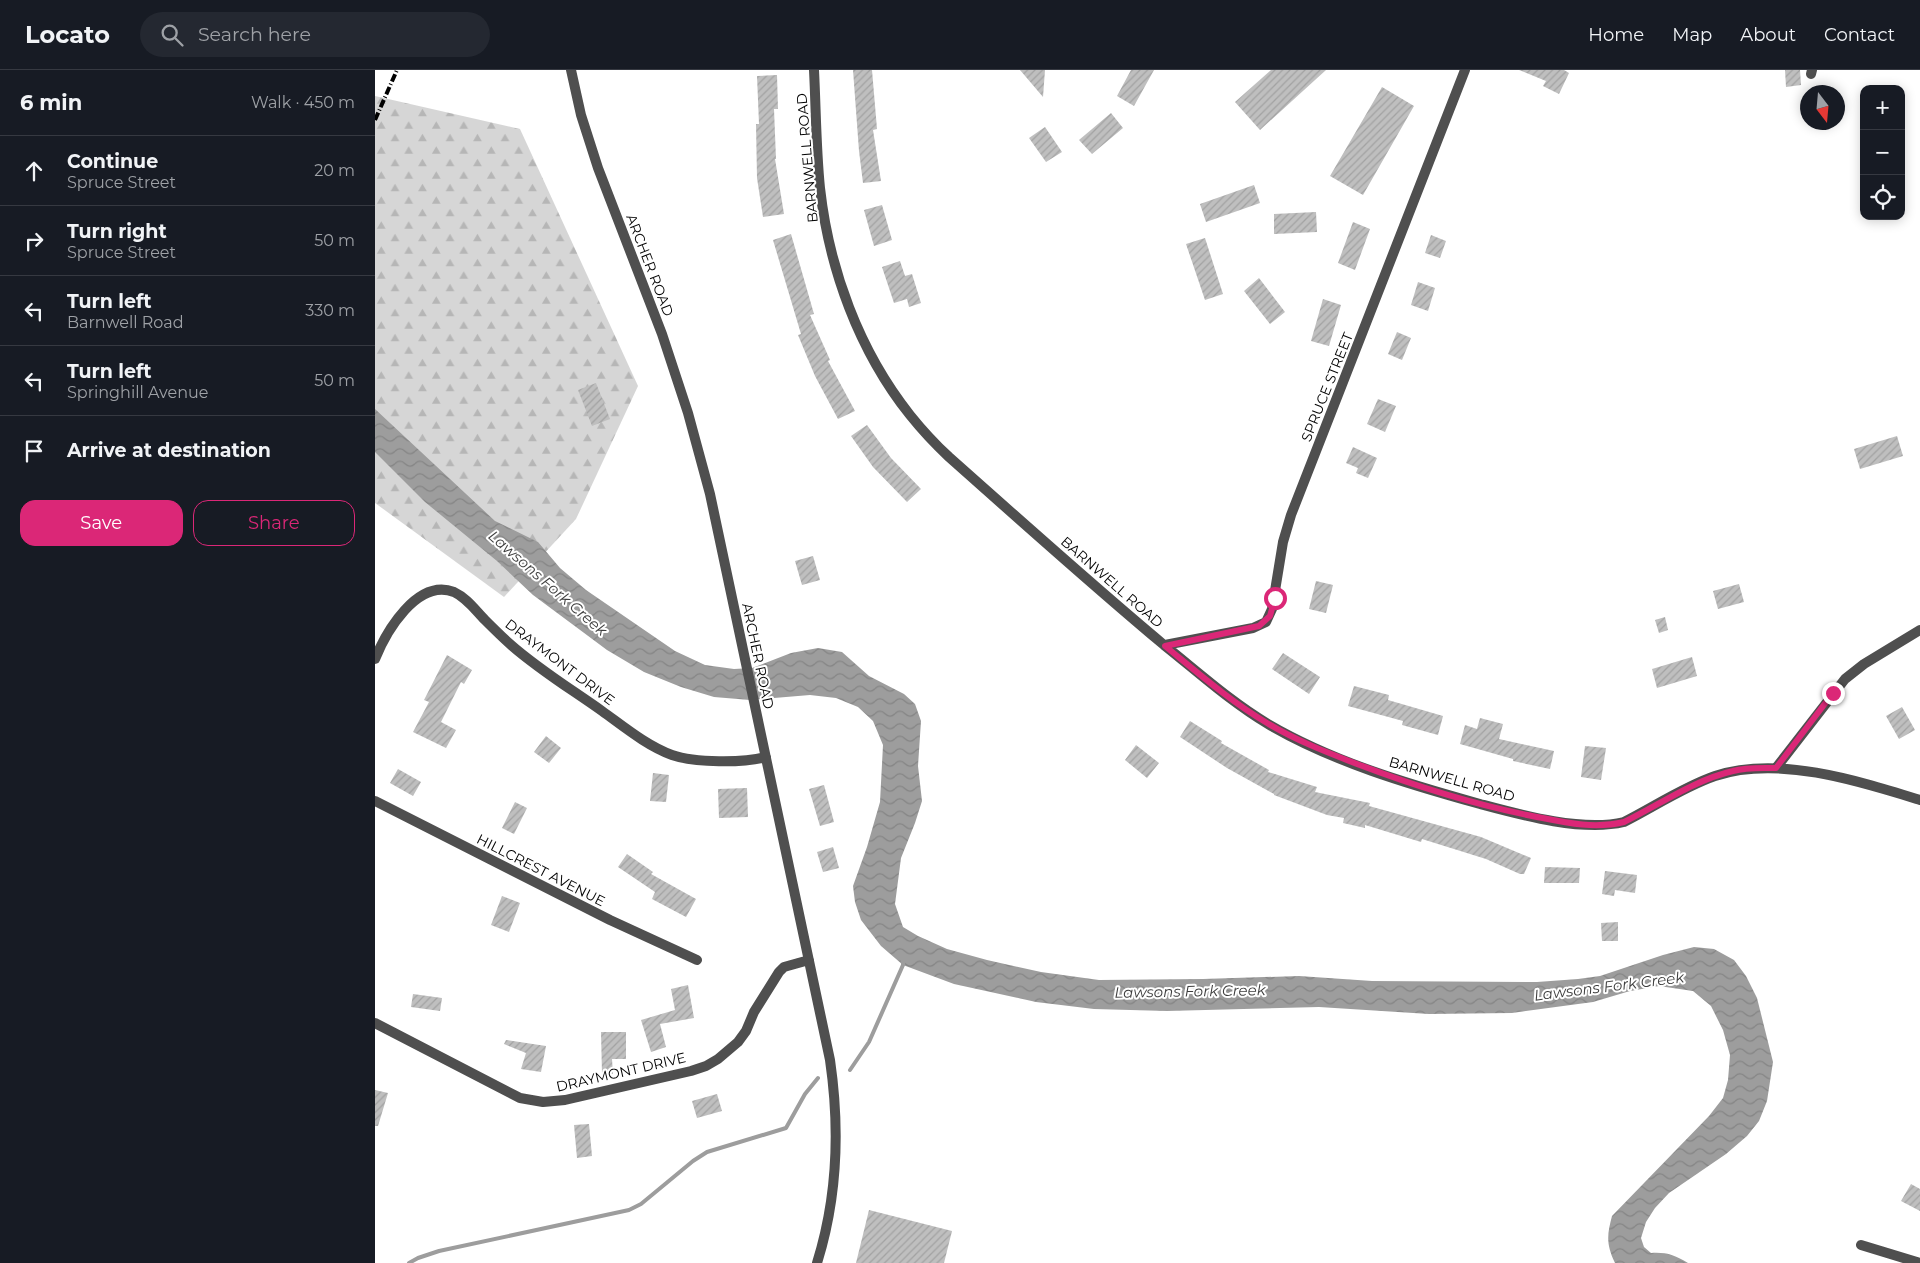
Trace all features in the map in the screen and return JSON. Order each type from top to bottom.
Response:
[{"type":"street","name":"ARCHER ROAD","points":[[571,70],[581,115],[598,168],[662,334],[688,413],[710,494],[830,1060],[837,1125],[834,1188],[829,1219],[817,1263]]},
{"type":"street","name":"BARNWELL ROAD","points":[[814,70],[820,188],[833,255],[855,320],[886,381],[914,420],[949,457],[1112,601],[1242,707],[1295,738],[1380,773],[1497,808],[1570,824],[1609,826],[1624,822],[1714,776],[1734,770],[1751,768],[1776,768],[1843,778],[1920,800]]},
{"type":"street","name":"SPRUCE STREET","points":[[1165,646],[1253,628],[1265,622],[1270,616],[1275,598],[1283,542],[1291,515],[1465,70]]},
{"type":"street","name":"DRAYMONT DRIVE","points":[[375,659],[391,628],[417,598],[431,591],[453,592],[464,599],[512,645],[608,715],[664,752],[685,758],[739,761],[766,757]]},
{"type":"street","points":[[1776,768],[1845,679],[1863,664],[1920,630]]},
{"type":"street","name":"HILLCREST AVENUE","points":[[375,801],[610,920],[697,960]]},
{"type":"street","name":"DRAYMONT DRIVE","points":[[375,1023],[520,1098],[543,1102],[565,1100],[691,1071],[718,1060],[733,1047],[746,1031],[754,1012],[779,972],[784,967],[809,960]]},
{"type":"street","points":[[1861,1245],[1920,1262]]},
{"type":"green space","points":[[375,96],[520,129],[638,386],[576,519],[504,597],[375,503]]},
{"type":"water","name":"Lawsons Fork Creek","points":[[375,409],[495,521],[538,542],[560,568],[586,590],[675,651],[705,665],[734,669],[752,668],[791,653],[818,648],[842,652],[869,676],[904,694],[915,704],[921,721],[918,766],[922,801],[901,858],[895,904],[903,927],[947,949],[1041,972],[1099,980],[1299,976],[1372,981],[1537,982],[1600,976],[1694,947],[1714,949],[1734,960],[1746,976],[1757,998],[1773,1062],[1767,1101],[1759,1121],[1747,1136],[1726,1154],[1669,1193],[1655,1208],[1646,1222],[1641,1238],[1644,1247],[1651,1253],[1670,1255],[1688,1263],[1615,1263],[1608,1240],[1612,1216],[1709,1116],[1723,1098],[1728,1080],[1730,1055],[1723,1030],[1711,1006],[1693,991],[1659,986],[1630,991],[1593,1002],[1512,1013],[1429,1014],[1319,1007],[1167,1011],[1094,1009],[1036,1002],[954,984],[903,965],[881,946],[861,920],[855,902],[853,886],[880,802],[883,745],[873,721],[858,707],[836,698],[810,695],[750,700],[714,697],[681,687],[644,672],[607,650],[533,595],[497,561],[425,502],[375,452]]},
{"type":"building","points":[[853,70],[872,70],[877,129],[873,130],[881,181],[863,183]]},
{"type":"building","points":[[1020,70],[1045,70],[1043,97]]},
{"type":"building","points":[[1131,70],[1154,70],[1134,106],[1117,96]]},
{"type":"building","points":[[1271,70],[1326,70],[1260,130],[1235,102]]},
{"type":"building","points":[[1519,70],[1564,70],[1569,73],[1559,94],[1543,86],[1546,81]]},
{"type":"building","points":[[1785,70],[1800,70],[1801,85],[1786,87]]},
{"type":"building","points":[[777,75],[778,109],[774,109],[775,159],[784,214],[763,217],[757,178],[756,124],[759,124],[757,76]]},
{"type":"building","points":[[1382,87],[1414,106],[1363,195],[1330,176]]},
{"type":"building","points":[[1111,113],[1123,128],[1092,154],[1079,140]]},
{"type":"building","points":[[1045,127],[1062,152],[1046,162],[1029,138]]},
{"type":"building","points":[[1254,185],[1260,203],[1206,222],[1200,204]]},
{"type":"building","points":[[882,205],[892,240],[874,246],[864,210]]},
{"type":"building","points":[[1316,212],[1317,232],[1274,234],[1274,214]]},
{"type":"building","points":[[1353,222],[1370,229],[1355,270],[1338,263]]},
{"type":"building","points":[[791,234],[814,314],[810,315],[830,360],[828,361],[855,411],[838,419],[815,376],[798,335],[801,334],[773,240]]},
{"type":"building","points":[[1431,235],[1446,241],[1440,258],[1425,253]]},
{"type":"building","points":[[1205,238],[1223,294],[1205,300],[1186,244]]},
{"type":"building","points":[[900,261],[905,276],[912,274],[921,303],[909,307],[907,299],[894,303],[882,267]]},
{"type":"building","points":[[1259,278],[1285,312],[1270,324],[1244,291]]},
{"type":"building","points":[[1418,282],[1435,288],[1428,311],[1411,305]]},
{"type":"building","points":[[1323,299],[1341,305],[1329,346],[1311,341]]},
{"type":"building","points":[[1397,332],[1411,338],[1402,360],[1388,354]]},
{"type":"building","points":[[596,383],[610,419],[592,426],[578,390]]},
{"type":"building","points":[[1378,399],[1396,406],[1385,432],[1367,424]]},
{"type":"building","points":[[867,425],[891,458],[921,489],[907,502],[873,467],[851,436]]},
{"type":"building","points":[[1897,436],[1903,456],[1860,469],[1854,449]]},
{"type":"building","points":[[1353,447],[1377,458],[1368,478],[1356,473],[1358,468],[1346,463]]},
{"type":"building","points":[[813,556],[820,580],[802,585],[795,561]]},
{"type":"building","points":[[1316,581],[1333,585],[1326,613],[1309,609]]},
{"type":"building","points":[[1739,584],[1744,602],[1718,609],[1713,591]]},
{"type":"building","points":[[1665,617],[1668,630],[1659,633],[1655,620]]},
{"type":"building","points":[[1283,653],[1320,677],[1309,694],[1272,669]]},
{"type":"building","points":[[447,655],[472,670],[464,684],[461,682],[441,722],[456,730],[446,748],[413,732],[429,702],[424,700]]},
{"type":"building","points":[[1692,657],[1697,676],[1657,688],[1652,669]]},
{"type":"building","points":[[1354,686],[1389,695],[1388,700],[1443,716],[1438,735],[1402,725],[1403,721],[1348,706]]},
{"type":"building","points":[[1902,707],[1915,730],[1899,739],[1886,716]]},
{"type":"building","points":[[1480,718],[1503,724],[1499,739],[1554,751],[1550,769],[1513,761],[1513,759],[1460,744],[1465,725],[1477,729]]},
{"type":"building","points":[[1190,721],[1222,741],[1221,743],[1269,770],[1268,772],[1317,787],[1315,792],[1370,803],[1369,806],[1481,837],[1531,858],[1524,874],[1520,874],[1486,859],[1422,839],[1421,842],[1365,825],[1365,828],[1343,823],[1344,818],[1327,815],[1274,795],[1227,768],[1180,737]]},
{"type":"building","points":[[546,736],[561,748],[549,763],[534,752]]},
{"type":"building","points":[[1136,745],[1159,763],[1147,778],[1125,760]]},
{"type":"building","points":[[1585,746],[1606,748],[1601,780],[1581,777]]},
{"type":"building","points":[[398,769],[421,782],[413,796],[390,783]]},
{"type":"building","points":[[653,773],[669,775],[666,802],[650,801]]},
{"type":"building","points":[[824,785],[834,822],[820,826],[809,789]]},
{"type":"building","points":[[747,788],[748,817],[719,818],[718,789]]},
{"type":"building","points":[[515,802],[527,808],[514,834],[502,828]]},
{"type":"building","points":[[833,847],[839,868],[823,872],[817,852]]},
{"type":"building","points":[[627,854],[653,872],[651,874],[696,899],[686,917],[652,899],[655,892],[618,867]]},
{"type":"building","points":[[1545,867],[1580,868],[1579,883],[1544,883]]},
{"type":"building","points":[[1605,871],[1637,875],[1635,893],[1615,890],[1614,896],[1602,894]]},
{"type":"building","points":[[502,896],[520,903],[509,932],[491,925]]},
{"type":"building","points":[[1618,922],[1618,941],[1602,941],[1601,923]]},
{"type":"building","points":[[688,985],[694,1018],[660,1024],[666,1047],[651,1052],[641,1020],[675,1010],[671,989]]},
{"type":"building","points":[[413,994],[442,998],[440,1011],[411,1007]]},
{"type":"building","points":[[601,1032],[626,1032],[626,1059],[612,1059],[613,1074],[602,1074]]},
{"type":"building","points":[[506,1040],[546,1046],[541,1072],[521,1069],[526,1053],[504,1044]]},
{"type":"building","points":[[375,1090],[388,1093],[378,1126],[375,1126]]},
{"type":"building","points":[[717,1094],[722,1111],[697,1118],[692,1101]]},
{"type":"building","points":[[589,1124],[592,1156],[577,1158],[574,1125]]},
{"type":"building","points":[[1911,1184],[1920,1189],[1920,1211],[1901,1201]]},
{"type":"building","points":[[869,1210],[952,1231],[944,1263],[856,1263]]},
{"type":"waterway","points":[[850,1070],[869,1042],[903,965],[903,961]]},
{"type":"waterway","points":[[409,1263],[439,1251],[629,1210],[641,1204],[693,1161],[707,1152],[786,1128],[805,1094],[818,1078]]},
{"type":"railway","points":[[375,120],[397,70]]},
{"type":"route","points":[[1275,598],[1270,616],[1259,626],[1165,646],[1242,707],[1267,724],[1295,738],[1380,773],[1442,793],[1497,808],[1570,824],[1609,826],[1624,822],[1714,776],[1734,770],[1776,768],[1833,693]]}]
